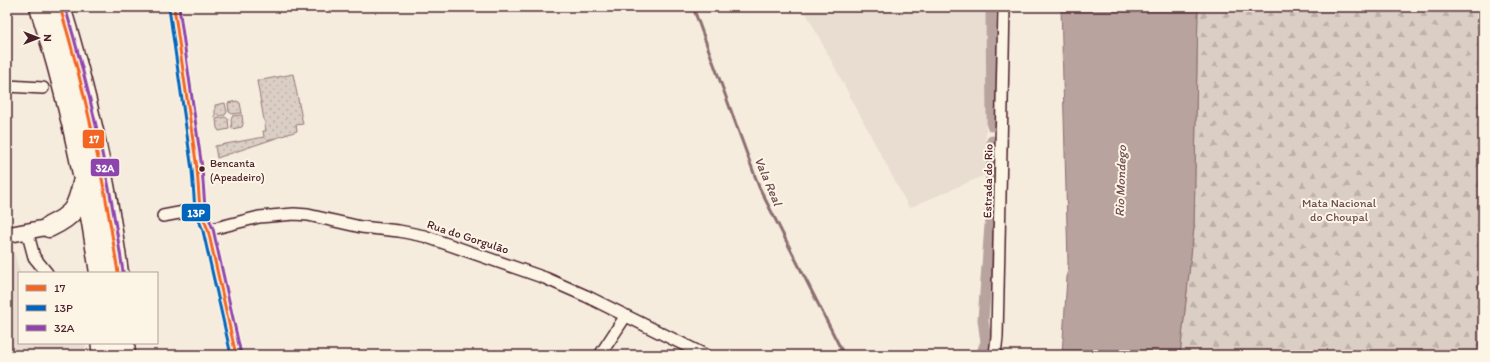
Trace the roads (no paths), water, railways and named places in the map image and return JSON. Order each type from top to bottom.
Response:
[{"type":"highway","points":[[40,7],[53,48],[84,178],[99,264]]},
{"type":"highway","points":[[60,7],[76,60],[92,122],[102,168],[118,272]]},
{"type":"highway","points":[[50,227],[66,219],[74,211],[79,201],[84,178]]},
{"type":"highway","points":[[50,227],[67,226],[81,228],[86,233],[99,264]]},
{"type":"highway","points":[[109,344],[110,355]]},
{"type":"highway","points":[[124,344],[125,355]]},
{"type":"street","points":[[174,7],[197,169],[200,209],[208,230],[236,355]]},
{"type":"street","name":"Estrada do Rio","points":[[995,355],[998,337],[1004,7]]},
{"type":"street","points":[[7,86],[42,88]]},
{"type":"street","points":[[163,216],[200,209]]},
{"type":"street","name":"Rua do Gorgulão","points":[[208,230],[259,217],[294,214],[308,215],[361,227],[399,230],[424,236],[516,266],[586,296],[625,317],[705,355]]},
{"type":"street","points":[[7,235],[50,227]]},
{"type":"street","points":[[27,231],[34,257],[46,272]]},
{"type":"street","points":[[600,355],[625,317]]},
{"type":"street","points":[[97,344],[98,355]]},
{"type":"water","name":"Rio Mondego","points":[[1061,7],[1198,7],[1194,228],[1180,355],[1062,355],[1068,262]]},
{"type":"waterway","name":"Vala Real","points":[[693,7],[759,187],[844,355]]},
{"type":"waterway","points":[[991,7],[992,126]]},
{"type":"waterway","points":[[990,211],[992,141]]},
{"type":"waterway","points":[[981,355],[986,342],[983,320],[990,225]]},
{"type":"place","name":"Bencanta (Apeadeiro)","points":[[202,169]]},
{"type":"park label","name":"Mata Nacional do Choupal","points":[[1339,210]]}]
